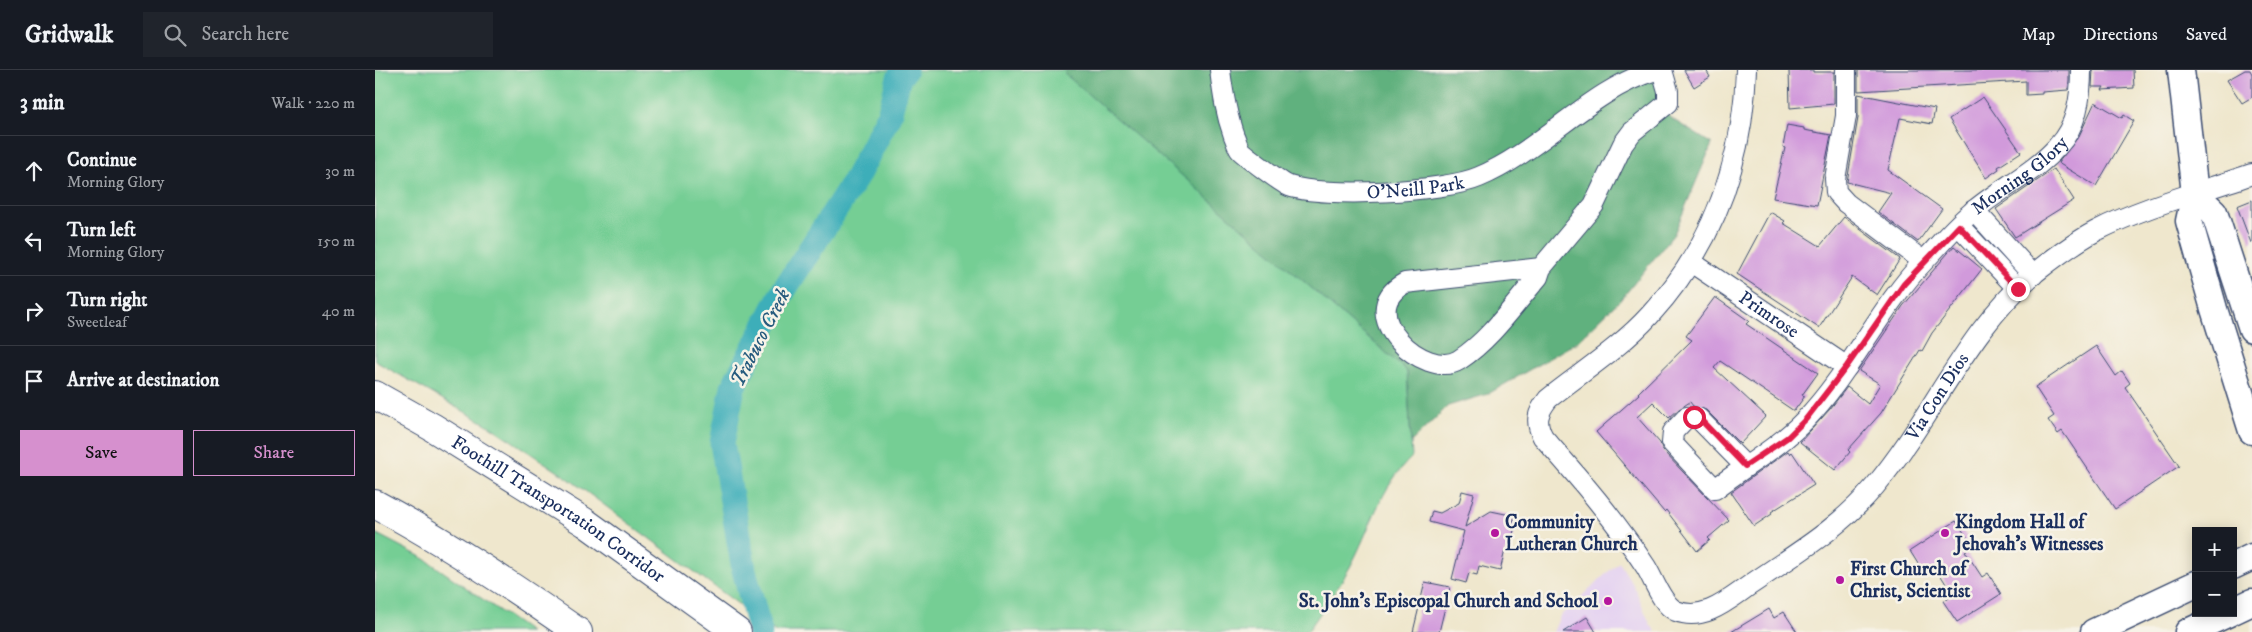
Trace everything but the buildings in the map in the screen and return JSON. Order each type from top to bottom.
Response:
[{"type":"highway","name":"Foothill Transportation Corridor","points":[[375,396],[432,427],[586,523],[737,632]]},
{"type":"highway","points":[[375,504],[456,550],[514,587],[578,632]]},
{"type":"main road","points":[[2181,70],[2195,194],[2189,221],[2252,431]]},
{"type":"main road","points":[[2195,194],[2214,212],[2252,329]]},
{"type":"main road","points":[[2237,564],[2252,557]]},
{"type":"main road","points":[[2094,632],[2192,586]]},
{"type":"main road","points":[[2237,609],[2252,602]]},
{"type":"main road","points":[[2188,632],[2220,617]]},
{"type":"street","name":"O'Neill Park","points":[[1220,70],[1224,106],[1240,150],[1288,186],[1334,193],[1451,185],[1479,177],[1505,163],[1596,100],[1623,85],[1657,70]]},
{"type":"street","points":[[1541,268],[1405,283],[1393,289],[1386,299],[1385,312],[1391,330],[1403,346],[1427,361],[1442,364],[1457,362],[1485,338],[1538,277],[1541,268],[1595,205],[1623,144],[1632,132],[1668,103],[1668,91],[1662,70]]},
{"type":"street","points":[[1691,262],[1714,221],[1732,174],[1741,132],[1746,70]]},
{"type":"street","points":[[1845,70],[1846,116],[1835,179],[1836,192],[1846,204],[1923,261]]},
{"type":"street","name":"Morning Glory","points":[[1745,466],[1788,437],[1806,419],[1847,366],[1904,284],[1923,261],[1974,210],[2057,148],[2069,131],[2077,114],[2081,91],[2081,70]]},
{"type":"street","name":"Via Con Dios","points":[[1691,262],[1650,316],[1621,342],[1548,399],[1538,416],[1538,428],[1543,437],[1631,545],[1673,609],[1689,615],[1705,613],[1720,605],[1792,559],[1827,533],[1852,511],[1891,465],[1979,332],[2018,289],[2070,246],[2096,231],[2252,174]]},
{"type":"street","points":[[1974,210],[2033,275]]},
{"type":"street","points":[[1959,226],[2018,289]]},
{"type":"street","name":"Primrose","points":[[1691,262],[1847,366]]},
{"type":"shaded area","name":"St. John's Episcopal Church and School","points":[[1619,562],[1634,586],[1650,624],[1656,632],[1553,632],[1560,616]]},
{"type":"green space","points":[[375,70],[1066,70],[1066,74],[1407,371],[1412,457],[1401,469],[1384,495],[1350,567],[1307,632],[776,632],[569,479],[488,425],[375,361]]},
{"type":"green space","points":[[1066,70],[1653,70],[1669,117],[1712,144],[1674,234],[1623,297],[1577,342],[1488,394],[1448,406],[1411,442],[1407,371],[1065,74]]},
{"type":"green space","points":[[375,533],[425,559],[530,632],[375,632]]},
{"type":"waterway","name":"Trabuco Creek","points":[[760,632],[744,570],[722,443],[733,387],[782,293],[856,178],[889,115],[899,78],[905,70]]},
{"type":"place","name":"Community Lutheran Church","points":[[1495,533]]},
{"type":"place","name":"Kingdom Hall of Jehovah's Witnesses","points":[[1945,533]]},
{"type":"place","name":"First Church of Christ, Scientist","points":[[1840,580]]},
{"type":"place","name":"St. John's Episcopal Church and School","points":[[1608,601]]},
{"type":"route","points":[[1694,417],[1699,418],[1745,466],[1788,437],[1806,419],[1847,366],[1904,284],[1923,261],[1959,226],[2018,289]]}]
